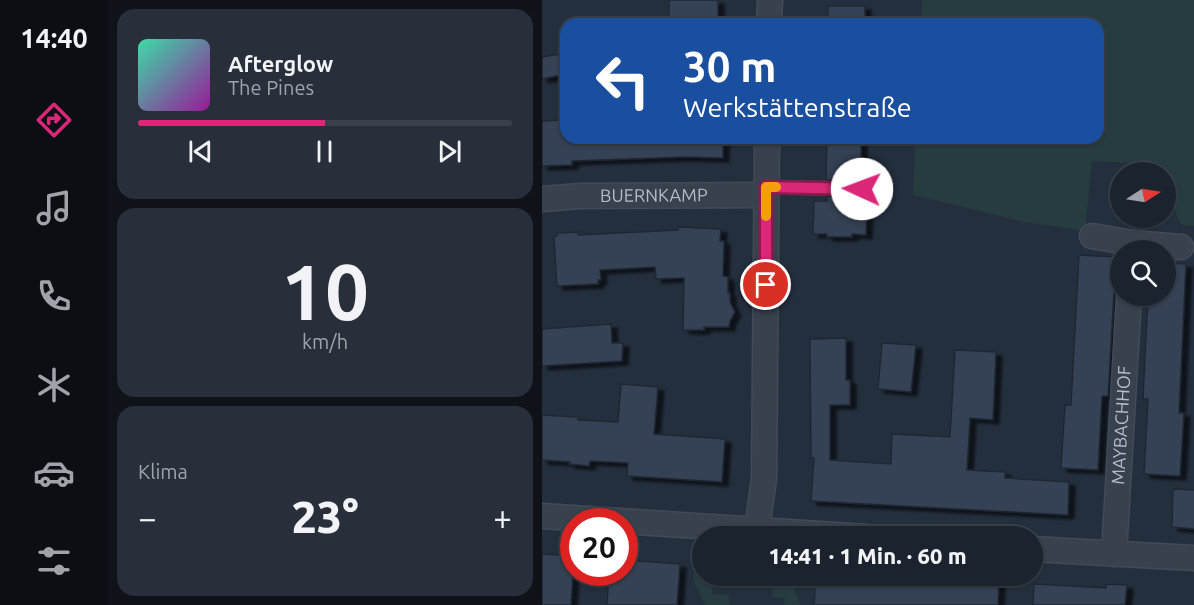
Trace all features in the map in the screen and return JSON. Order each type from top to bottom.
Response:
[{"type":"street","points":[[769,18],[770,0]]},
{"type":"street","points":[[757,526],[764,479],[767,144]]},
{"type":"street","name":"BUERNKAMP","points":[[542,199],[766,191]]},
{"type":"street","points":[[1092,236],[1110,241]]},
{"type":"street","points":[[1176,247],[1181,247]]},
{"type":"street","name":"MAYBACHHOF","points":[[1114,554],[1128,306]]},
{"type":"street","points":[[542,516],[707,526]]},
{"type":"street","points":[[1043,550],[1194,558]]},
{"type":"lane","points":[[766,191],[862,189]]},
{"type":"green space","points":[[922,0],[1194,0],[1194,226],[1181,225],[1176,213],[1176,162],[1092,161],[1085,231],[1024,222],[913,195],[915,144],[1104,144],[1104,18],[921,18]]},
{"type":"green space","points":[[696,586],[712,586],[712,594],[729,595],[729,605],[705,605]]},
{"type":"green space","points":[[773,586],[792,586],[801,605],[784,605],[785,598],[772,597]]},
{"type":"building","points":[[669,0],[718,0],[718,18],[669,18]]},
{"type":"building","points":[[828,6],[865,6],[865,18],[828,18]]},
{"type":"building","points":[[560,54],[560,75],[542,79],[542,57]]},
{"type":"building","points":[[560,120],[560,144],[723,144],[723,158],[572,161],[572,165],[542,166],[542,121]]},
{"type":"building","points":[[827,144],[861,144],[861,181],[826,180]]},
{"type":"building","points":[[826,196],[860,197],[860,201],[867,201],[866,235],[827,237],[827,234],[813,234],[814,201],[827,201]]},
{"type":"building","points":[[678,227],[721,229],[720,241],[724,241],[723,276],[728,277],[728,293],[730,293],[730,302],[735,312],[729,327],[683,330],[684,278],[656,279],[655,267],[600,270],[601,280],[598,280],[598,284],[557,286],[554,237],[557,233],[578,232],[578,235],[678,230]]},
{"type":"building","points":[[1079,255],[1110,257],[1110,306],[1113,306],[1108,396],[1102,396],[1098,470],[1061,468],[1065,405],[1071,405]]},
{"type":"building","points":[[1176,264],[1186,264],[1179,413],[1184,413],[1180,476],[1144,474],[1148,399],[1143,399],[1148,306],[1176,306]]},
{"type":"building","points":[[611,324],[612,343],[623,343],[622,361],[542,366],[542,329]]},
{"type":"building","points":[[846,338],[846,380],[850,380],[850,405],[830,405],[830,460],[891,464],[892,434],[950,437],[955,350],[996,352],[993,420],[970,418],[967,470],[1005,472],[1005,478],[1069,482],[1068,515],[811,501],[814,458],[811,458],[810,339]]},
{"type":"building","points":[[882,343],[916,345],[911,392],[878,389]]},
{"type":"building","points":[[621,384],[658,387],[654,434],[725,439],[722,482],[627,476],[628,463],[590,461],[589,466],[542,460],[542,415],[618,422]]},
{"type":"building","points":[[1173,489],[1195,490],[1195,529],[1172,527]]},
{"type":"building","points":[[542,554],[560,555],[560,586],[572,586],[571,605],[542,605]]},
{"type":"building","points":[[638,561],[680,564],[677,605],[607,605],[608,586],[638,586]]},
{"type":"building","points":[[1106,584],[1127,585],[1125,605],[1033,605],[1034,586],[1106,588]]},
{"type":"building","points":[[815,586],[999,586],[998,605],[814,605]]},
{"type":"slow traffic","points":[[766,216],[766,187],[776,187]]},
{"type":"route","points":[[766,285],[766,187],[862,189]]}]
